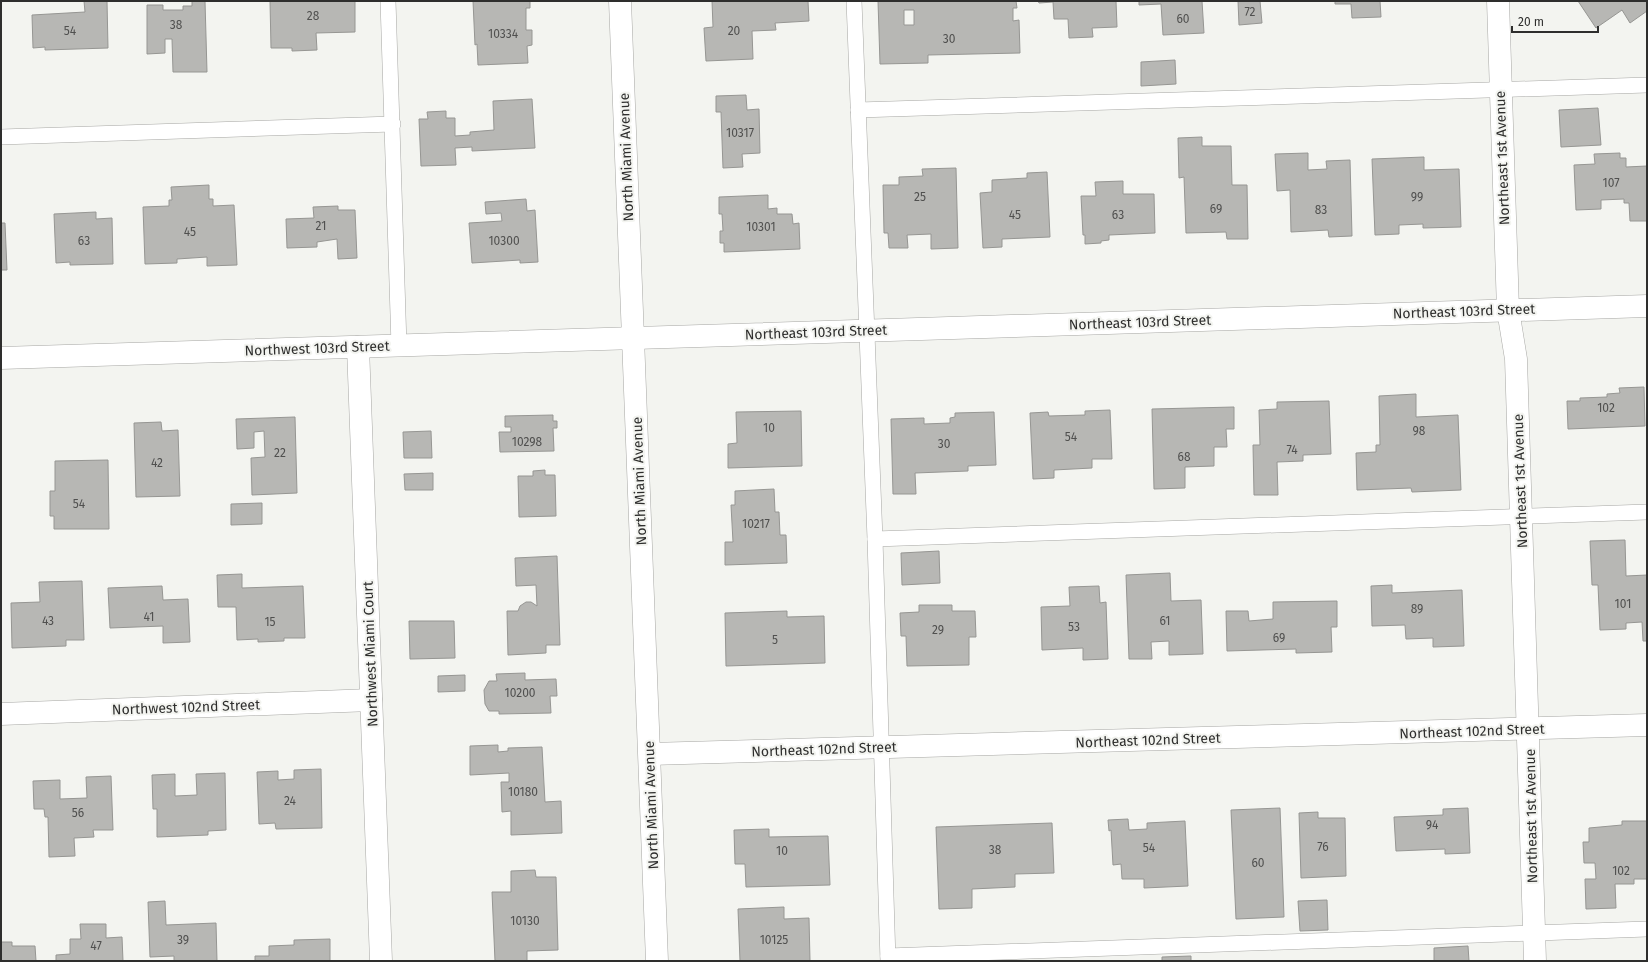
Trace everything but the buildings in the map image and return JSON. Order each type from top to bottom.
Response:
[{"type":"street","name":"North Miami Avenue","points":[[620,1],[657,961]]},
{"type":"street","name":"Northeast 1st Avenue","points":[[1498,1],[1499,90],[1508,310],[1516,359],[1529,729],[1533,933],[1535,961]]},
{"type":"street","name":"Northeast 103rd Street","points":[[633,338],[1647,306]]},
{"type":"street","name":"Northwest 103rd Street","points":[[1,358],[633,338]]},
{"type":"street","name":"Northwest Miami Court","points":[[358,347],[381,961]]},
{"type":"street","name":"Northwest 102nd Street","points":[[1,714],[371,700]]},
{"type":"street","name":"Northeast 102nd Street","points":[[650,754],[1647,725]]},
{"type":"lane","points":[[388,1],[399,346]]},
{"type":"lane","points":[[854,1],[875,539],[888,958],[1647,929]]},
{"type":"lane","points":[[858,110],[1647,85]]},
{"type":"lane","points":[[1,138],[393,124]]},
{"type":"lane","points":[[875,539],[1647,512]]}]
